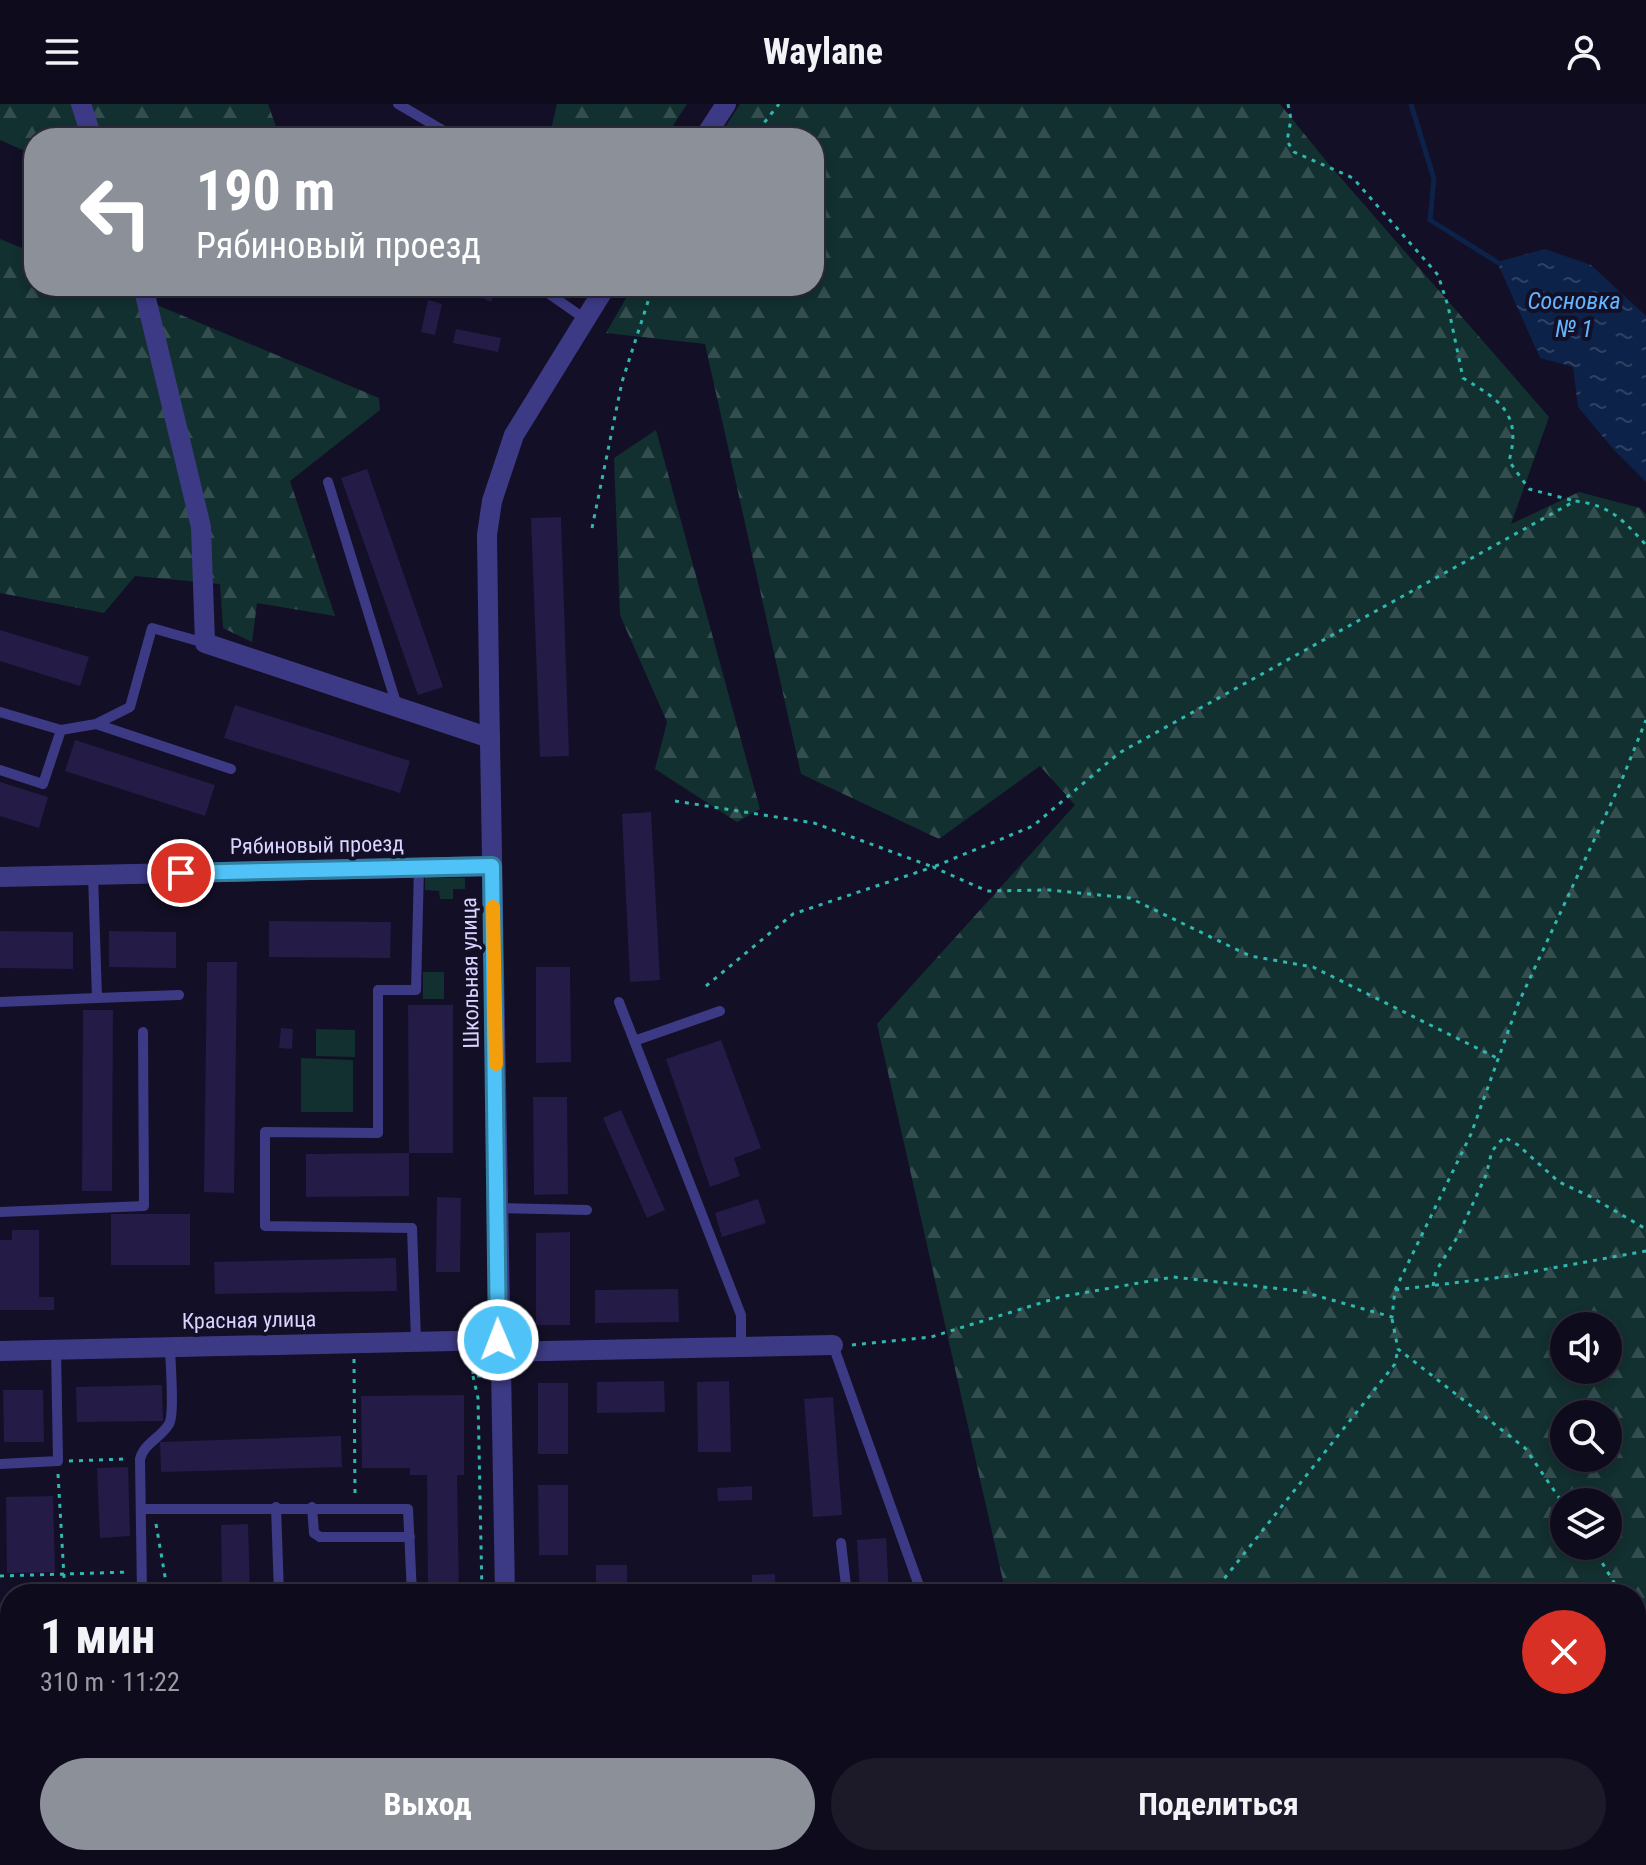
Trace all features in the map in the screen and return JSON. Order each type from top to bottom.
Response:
[{"type":"street","points":[[81,104],[89,128]]},
{"type":"street","points":[[710,128],[726,104]]},
{"type":"street","points":[[145,296],[201,527],[205,643],[490,738]]},
{"type":"street","name":"Школьная улица","points":[[505,1584],[498,1346],[487,535],[492,501],[514,435],[600,296]]},
{"type":"street","name":"Рябиновый проезд","points":[[0,877],[492,866]]},
{"type":"street","name":"Красная улица","points":[[0,1351],[416,1340],[498,1346],[833,1345]]},
{"type":"lane","points":[[398,104],[439,128]]},
{"type":"lane","points":[[552,296],[585,319]]},
{"type":"lane","points":[[328,482],[397,708]]},
{"type":"lane","points":[[0,712],[61,730],[96,724],[130,707],[152,628],[205,643]]},
{"type":"lane","points":[[96,724],[231,769]]},
{"type":"lane","points":[[0,770],[43,784],[61,730]]},
{"type":"lane","points":[[416,1340],[412,1228],[265,1226],[265,1132],[378,1133],[378,990],[416,990],[419,867]]},
{"type":"lane","points":[[93,875],[97,998]]},
{"type":"lane","points":[[0,1002],[179,995]]},
{"type":"lane","points":[[619,1002],[741,1315],[741,1347]]},
{"type":"lane","points":[[634,1041],[720,1011]]},
{"type":"lane","points":[[0,1212],[144,1206],[143,1032]]},
{"type":"lane","points":[[498,1208],[587,1210]]},
{"type":"lane","points":[[833,1345],[918,1584]]},
{"type":"lane","points":[[142,1584],[140,1459],[142,1451],[172,1419],[170,1346]]},
{"type":"lane","points":[[0,1464],[58,1461],[56,1349]]},
{"type":"lane","points":[[276,1507],[279,1584]]},
{"type":"lane","points":[[312,1507],[314,1533],[320,1537],[410,1537]]},
{"type":"lane","points":[[141,1509],[408,1509],[412,1584]]},
{"type":"lane","points":[[841,1543],[846,1584]]},
{"type":"path","points":[[760,128],[779,104]]},
{"type":"path","points":[[1288,104],[1291,119],[1287,141],[1294,152],[1353,178],[1438,275],[1448,306],[1463,378],[1494,397],[1508,412],[1515,439],[1509,461],[1529,489],[1592,503],[1618,515],[1646,545]]},
{"type":"path","points":[[592,528],[622,382],[650,296]]},
{"type":"path","points":[[706,986],[793,914],[933,867],[1033,826],[1119,753],[1575,501]]},
{"type":"path","points":[[1220,1584],[1395,1364],[1398,1349],[1392,1317],[1395,1290],[1471,1134],[1518,1004],[1621,782],[1646,720]]},
{"type":"path","points":[[675,801],[814,823],[933,867],[987,891],[1049,890],[1130,898],[1250,956],[1313,967],[1497,1058]]},
{"type":"path","points":[[1433,1286],[1436,1271],[1458,1236],[1486,1175],[1492,1151],[1504,1137],[1518,1145],[1559,1182],[1646,1229]]},
{"type":"path","points":[[1395,1290],[1503,1277],[1646,1250]]},
{"type":"path","points":[[869,1345],[931,1337],[1060,1297],[1173,1277],[1300,1291],[1392,1317]]},
{"type":"path","points":[[354,1342],[355,1507]]},
{"type":"path","points":[[1398,1349],[1525,1448],[1552,1488]]},
{"type":"path","points":[[473,1376],[478,1398],[482,1584]]},
{"type":"path","points":[[63,1584],[58,1461],[140,1459]]},
{"type":"path","points":[[153,1508],[166,1584]]},
{"type":"path","points":[[1600,1560],[1615,1584]]},
{"type":"path","points":[[0,1576],[142,1572]]},
{"type":"green space","points":[[0,104],[268,104],[276,128],[24,128],[24,151],[0,140]]},
{"type":"green space","points":[[557,104],[687,104],[671,128],[551,128]]},
{"type":"green space","points":[[740,104],[1280,104],[1549,417],[1511,524],[1579,492],[1640,508],[1646,514],[1646,1584],[1004,1584],[877,1024],[1075,805],[1040,766],[939,839],[801,774],[705,344],[606,333],[627,296],[824,296],[824,128],[724,128]]},
{"type":"green space","points":[[0,239],[24,249],[24,296],[136,296],[379,398],[380,410],[290,481],[335,616],[257,603],[252,642],[223,628],[220,584],[135,576],[104,613],[0,593]]},
{"type":"green space","points":[[656,430],[760,809],[737,822],[655,769],[667,722],[620,615],[614,458]]},
{"type":"green space","points":[[425,877],[465,878],[465,889],[453,889],[453,899],[440,899],[439,891],[425,890]]},
{"type":"green space","points":[[423,972],[444,972],[444,999],[423,999]]},
{"type":"green space","points":[[316,1029],[355,1030],[355,1057],[316,1056]]},
{"type":"green space","points":[[301,1058],[353,1060],[353,1112],[301,1112]]},
{"type":"water","name":"Сосновка № 1","points":[[1545,249],[1591,265],[1646,316],[1646,482],[1578,407],[1573,367],[1540,358],[1497,262]]},
{"type":"building","points":[[481,296],[494,296],[491,302]]},
{"type":"building","points":[[428,300],[442,304],[435,335],[421,332]]},
{"type":"building","points":[[456,329],[501,338],[498,352],[453,343]]},
{"type":"building","points":[[367,469],[443,687],[418,695],[341,478]]},
{"type":"building","points":[[561,517],[569,756],[540,757],[531,518]]},
{"type":"building","points":[[0,630],[89,657],[80,686],[0,661]]},
{"type":"building","points":[[235,705],[410,761],[400,793],[224,738]]},
{"type":"building","points":[[75,740],[215,785],[205,816],[65,771]]},
{"type":"building","points":[[0,782],[48,797],[39,828],[0,816]]},
{"type":"building","points":[[651,812],[660,980],[630,982],[622,814]]},
{"type":"building","points":[[269,921],[391,922],[390,958],[269,957]]},
{"type":"building","points":[[0,931],[73,932],[73,969],[0,968]]},
{"type":"building","points":[[109,931],[176,932],[176,968],[109,967]]},
{"type":"building","points":[[207,962],[237,962],[234,1193],[204,1192]]},
{"type":"building","points":[[536,967],[570,967],[571,1062],[536,1063]]},
{"type":"building","points":[[408,1005],[453,1005],[453,1153],[409,1153]]},
{"type":"building","points":[[83,1010],[113,1010],[112,1191],[82,1191]]},
{"type":"building","points":[[281,1028],[293,1029],[292,1049],[279,1048]]},
{"type":"building","points":[[721,1040],[761,1148],[734,1158],[740,1176],[710,1187],[666,1059]]},
{"type":"building","points":[[533,1097],[567,1097],[568,1194],[534,1195]]},
{"type":"building","points":[[621,1110],[665,1210],[647,1218],[603,1118]]},
{"type":"building","points":[[409,1153],[409,1196],[306,1197],[306,1154]]},
{"type":"building","points":[[437,1197],[461,1198],[460,1272],[436,1272]]},
{"type":"building","points":[[758,1199],[766,1223],[722,1237],[715,1213]]},
{"type":"building","points":[[111,1214],[190,1214],[190,1265],[111,1265]]},
{"type":"building","points":[[12,1230],[39,1230],[39,1297],[54,1297],[54,1310],[0,1310],[0,1240],[12,1240]]},
{"type":"building","points":[[570,1232],[570,1325],[536,1325],[536,1233]]},
{"type":"building","points":[[396,1258],[397,1291],[215,1294],[214,1262]]},
{"type":"building","points":[[678,1289],[679,1322],[595,1323],[595,1290]]},
{"type":"building","points":[[664,1381],[665,1412],[597,1413],[597,1382]]},
{"type":"building","points":[[729,1381],[731,1452],[698,1452],[697,1382]]},
{"type":"building","points":[[538,1383],[568,1383],[568,1454],[538,1454]]},
{"type":"building","points":[[162,1385],[163,1421],[77,1422],[76,1387]]},
{"type":"building","points":[[3,1390],[43,1390],[44,1442],[4,1442]]},
{"type":"building","points":[[464,1395],[464,1475],[457,1475],[459,1584],[428,1584],[427,1475],[410,1475],[410,1468],[362,1468],[361,1396]]},
{"type":"building","points":[[833,1397],[842,1515],[813,1517],[804,1399]]},
{"type":"building","points":[[341,1436],[342,1467],[161,1472],[160,1442]]},
{"type":"building","points":[[128,1467],[130,1536],[100,1538],[97,1468]]},
{"type":"building","points":[[538,1485],[568,1485],[568,1555],[539,1555]]},
{"type":"building","points":[[752,1486],[752,1500],[718,1501],[717,1488]]},
{"type":"building","points":[[53,1496],[55,1572],[7,1573],[6,1497]]},
{"type":"building","points":[[248,1524],[250,1584],[222,1584],[221,1525]]},
{"type":"building","points":[[886,1538],[888,1584],[859,1584],[857,1540]]},
{"type":"building","points":[[596,1565],[627,1565],[627,1584],[596,1584]]},
{"type":"building","points":[[775,1574],[776,1584],[752,1584],[752,1575]]},
{"type":"waterway","points":[[1411,104],[1434,179],[1430,220],[1497,262]]},
{"type":"slow traffic","points":[[493,907],[496,1064]]},
{"type":"route","points":[[181,873],[492,866],[498,1340]]}]
